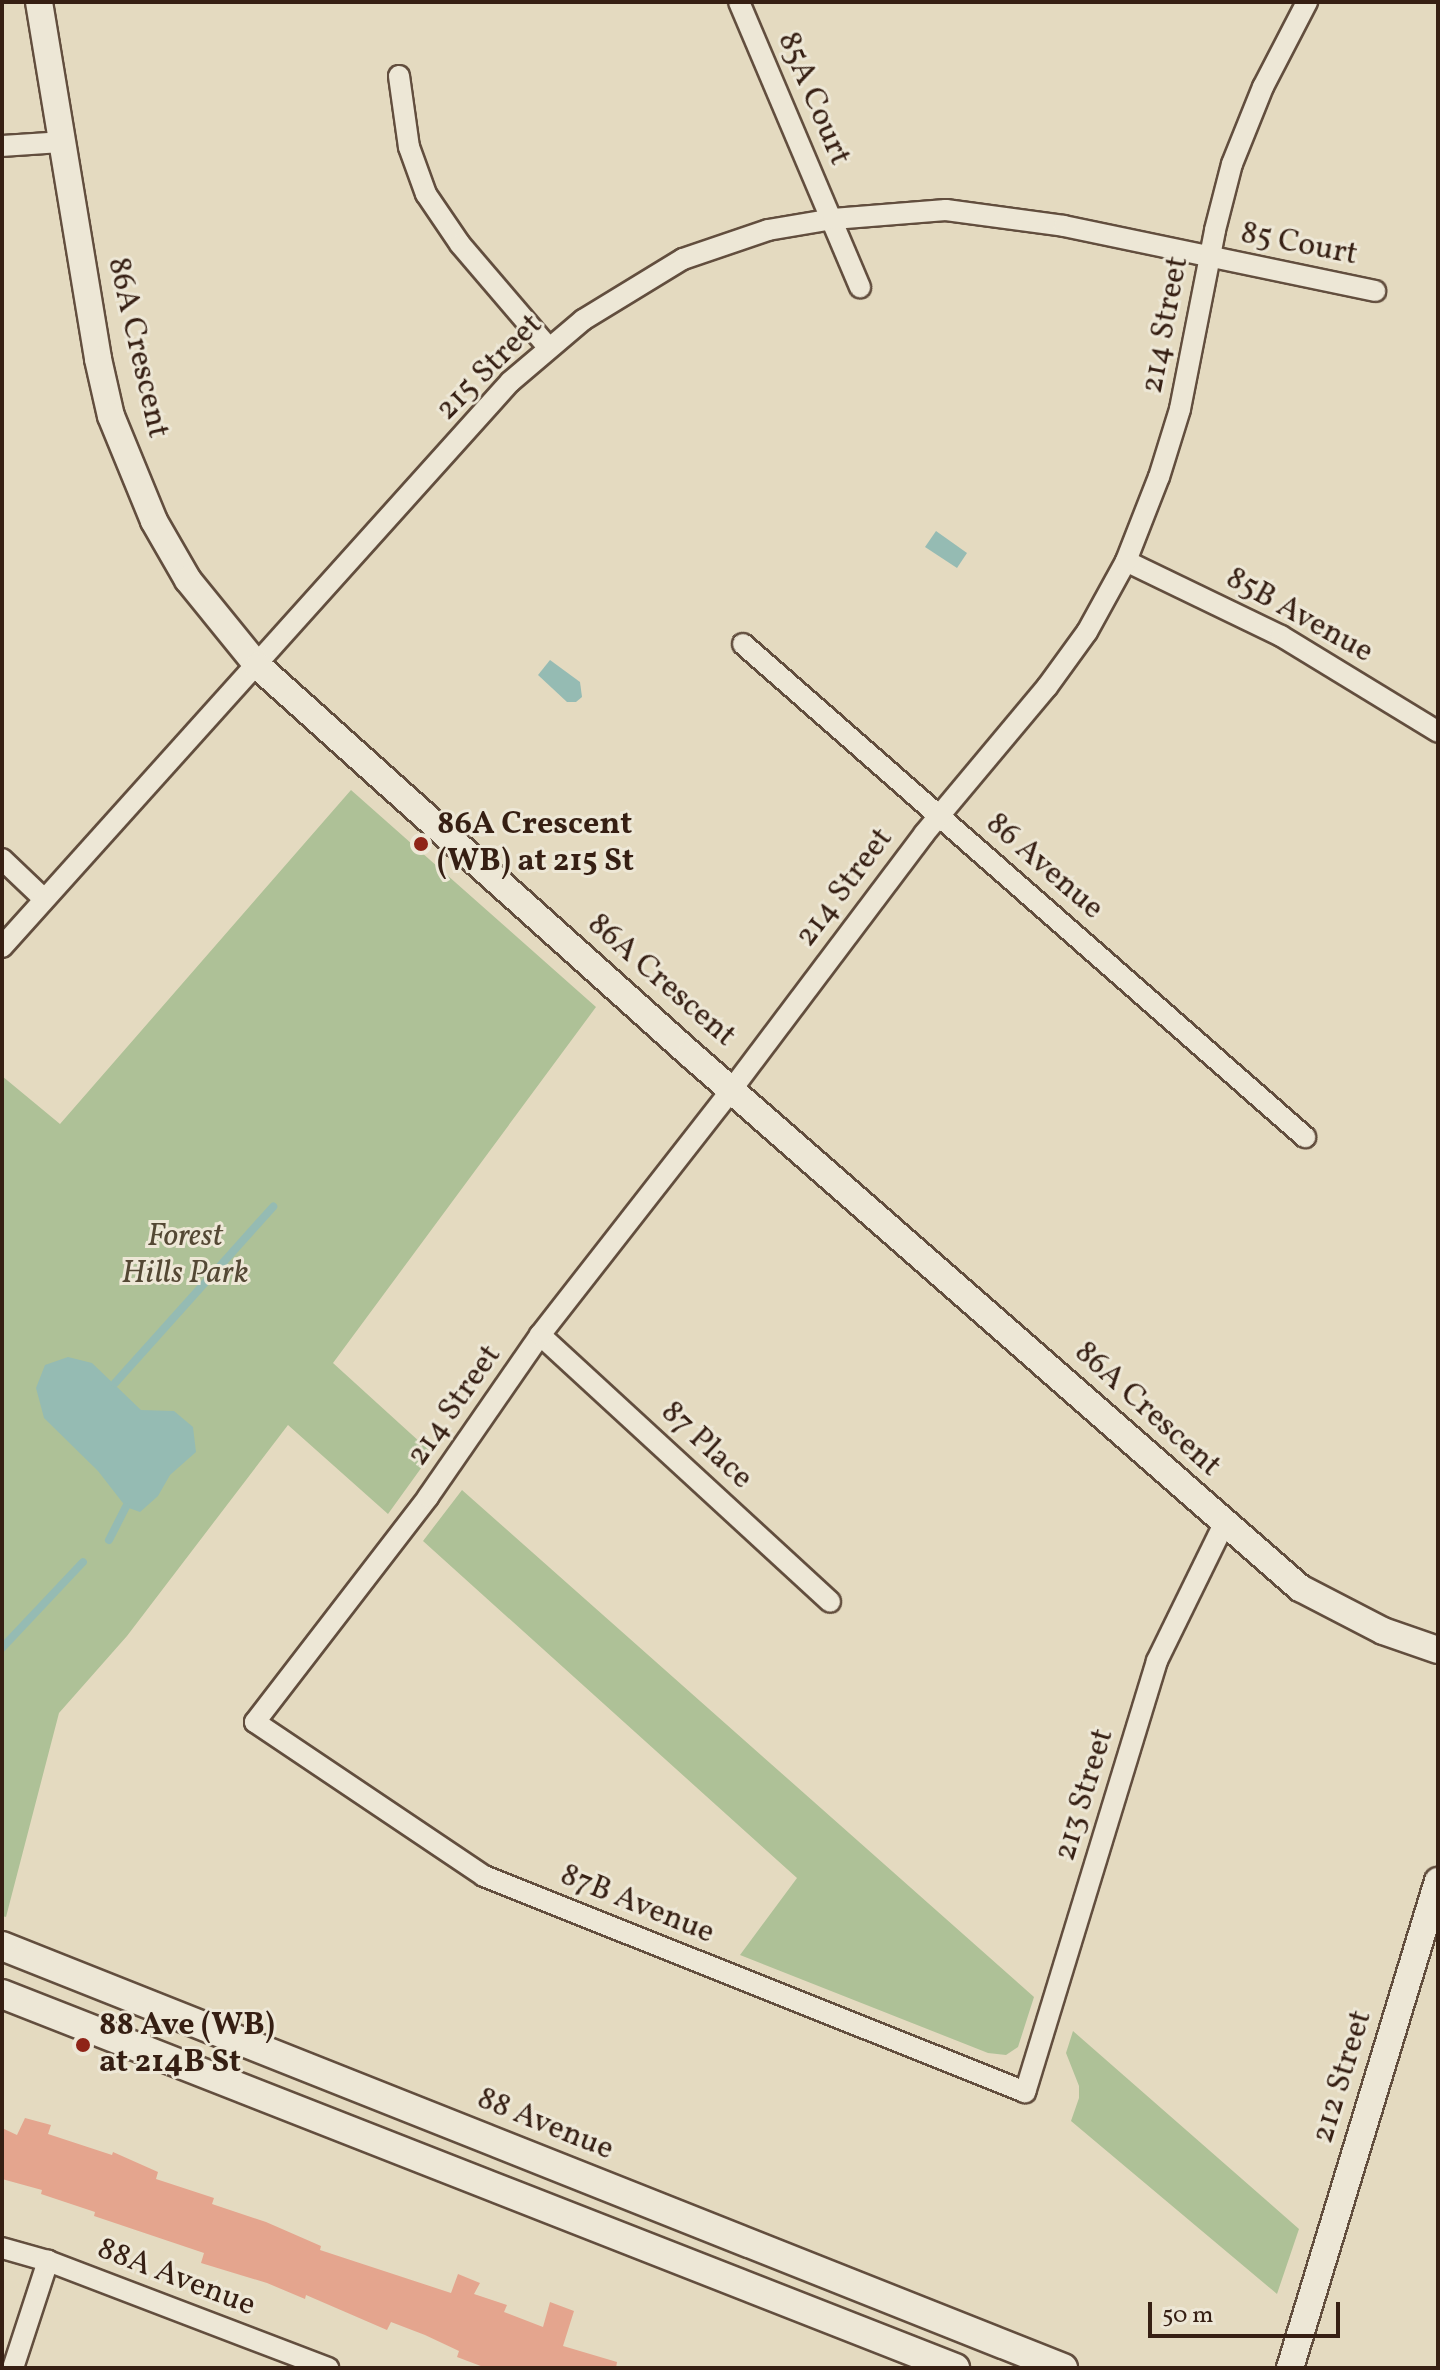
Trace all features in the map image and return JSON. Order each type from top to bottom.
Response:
[{"type":"main road","name":"88 Avenue","points":[[2,1946],[1063,2368]]},
{"type":"main road","points":[[2,1994],[955,2368]]},
{"type":"street","name":"86A Crescent","points":[[39,2],[96,345],[111,416],[154,521],[188,580],[258,666],[290,698],[1300,1588],[1383,1631],[1438,1650]]},
{"type":"street","name":"85A Court","points":[[739,2],[860,287]]},
{"type":"street","name":"214 Street","points":[[255,1722],[428,1497],[540,1335],[732,1089],[939,814],[1064,665],[1126,561],[1145,519],[1180,409],[1228,177],[1251,112],[1307,2]]},
{"type":"street","points":[[399,76],[409,147],[426,194],[460,244],[548,347]]},
{"type":"street","points":[[2,146],[62,142]]},
{"type":"street","name":"215 Street","points":[[2,947],[258,666],[510,382],[548,347],[625,292],[683,259],[768,230],[912,210],[988,214],[1210,258]]},
{"type":"street","name":"85 Court","points":[[1210,258],[1375,291]]},
{"type":"street","name":"85B Avenue","points":[[1126,561],[1281,636],[1438,732]]},
{"type":"street","name":"86 Avenue","points":[[743,644],[1305,1137]]},
{"type":"street","points":[[2,859],[44,899]]},
{"type":"street","name":"87 Place","points":[[540,1335],[830,1602]]},
{"type":"street","name":"213 Street","points":[[1025,2092],[1157,1661],[1224,1524]]},
{"type":"street","name":"87B Avenue","points":[[255,1722],[484,1876],[1025,2092]]},
{"type":"street","name":"212 Street","points":[[1290,2368],[1438,1881]]},
{"type":"street","name":"88A Avenue","points":[[2,2248],[48,2261],[328,2368]]},
{"type":"street","points":[[13,2368],[48,2261]]},
{"type":"green space","name":"Forest Hills Park","points":[[351,790],[596,1007],[333,1363],[432,1453],[388,1514],[288,1425],[127,1636],[59,1713],[6,1917],[2,1916],[2,1076],[60,1124]]},
{"type":"green space","points":[[462,1490],[1034,1997],[1018,2047],[1006,2055],[988,2053],[740,1955],[797,1878],[423,1541]]},
{"type":"green space","points":[[1073,2031],[1299,2229],[1277,2294],[1071,2121],[1079,2098],[1079,2086],[1066,2053]]},
{"type":"water","points":[[936,531],[967,553],[957,568],[925,547]]},
{"type":"water","points":[[550,660],[580,682],[582,697],[576,702],[567,702],[538,675]]},
{"type":"water","points":[[68,1357],[92,1363],[141,1410],[174,1411],[193,1427],[196,1452],[170,1475],[158,1496],[140,1512],[126,1507],[98,1471],[44,1418],[36,1388],[45,1365]]},
{"type":"building","points":[[25,2118],[51,2125],[48,2134],[112,2155],[113,2152],[158,2172],[156,2179],[214,2198],[212,2204],[266,2222],[321,2246],[320,2250],[451,2293],[458,2274],[480,2283],[474,2294],[507,2305],[504,2312],[543,2327],[550,2302],[574,2311],[563,2346],[617,2362],[616,2368],[486,2368],[457,2357],[459,2351],[425,2335],[391,2322],[387,2330],[306,2295],[305,2299],[267,2283],[201,2263],[204,2253],[94,2216],[95,2212],[41,2194],[42,2190],[2,2179],[2,2128],[17,2135]]},
{"type":"waterway","points":[[115,1383],[273,1207]]},
{"type":"waterway","points":[[109,1540],[126,1507]]},
{"type":"waterway","points":[[2,1648],[83,1562]]},
{"type":"place","name":"86A Crescent (WB) at 215 St","points":[[421,844]]},
{"type":"place","name":"88 Ave (WB) at 214B St","points":[[83,2045]]}]
